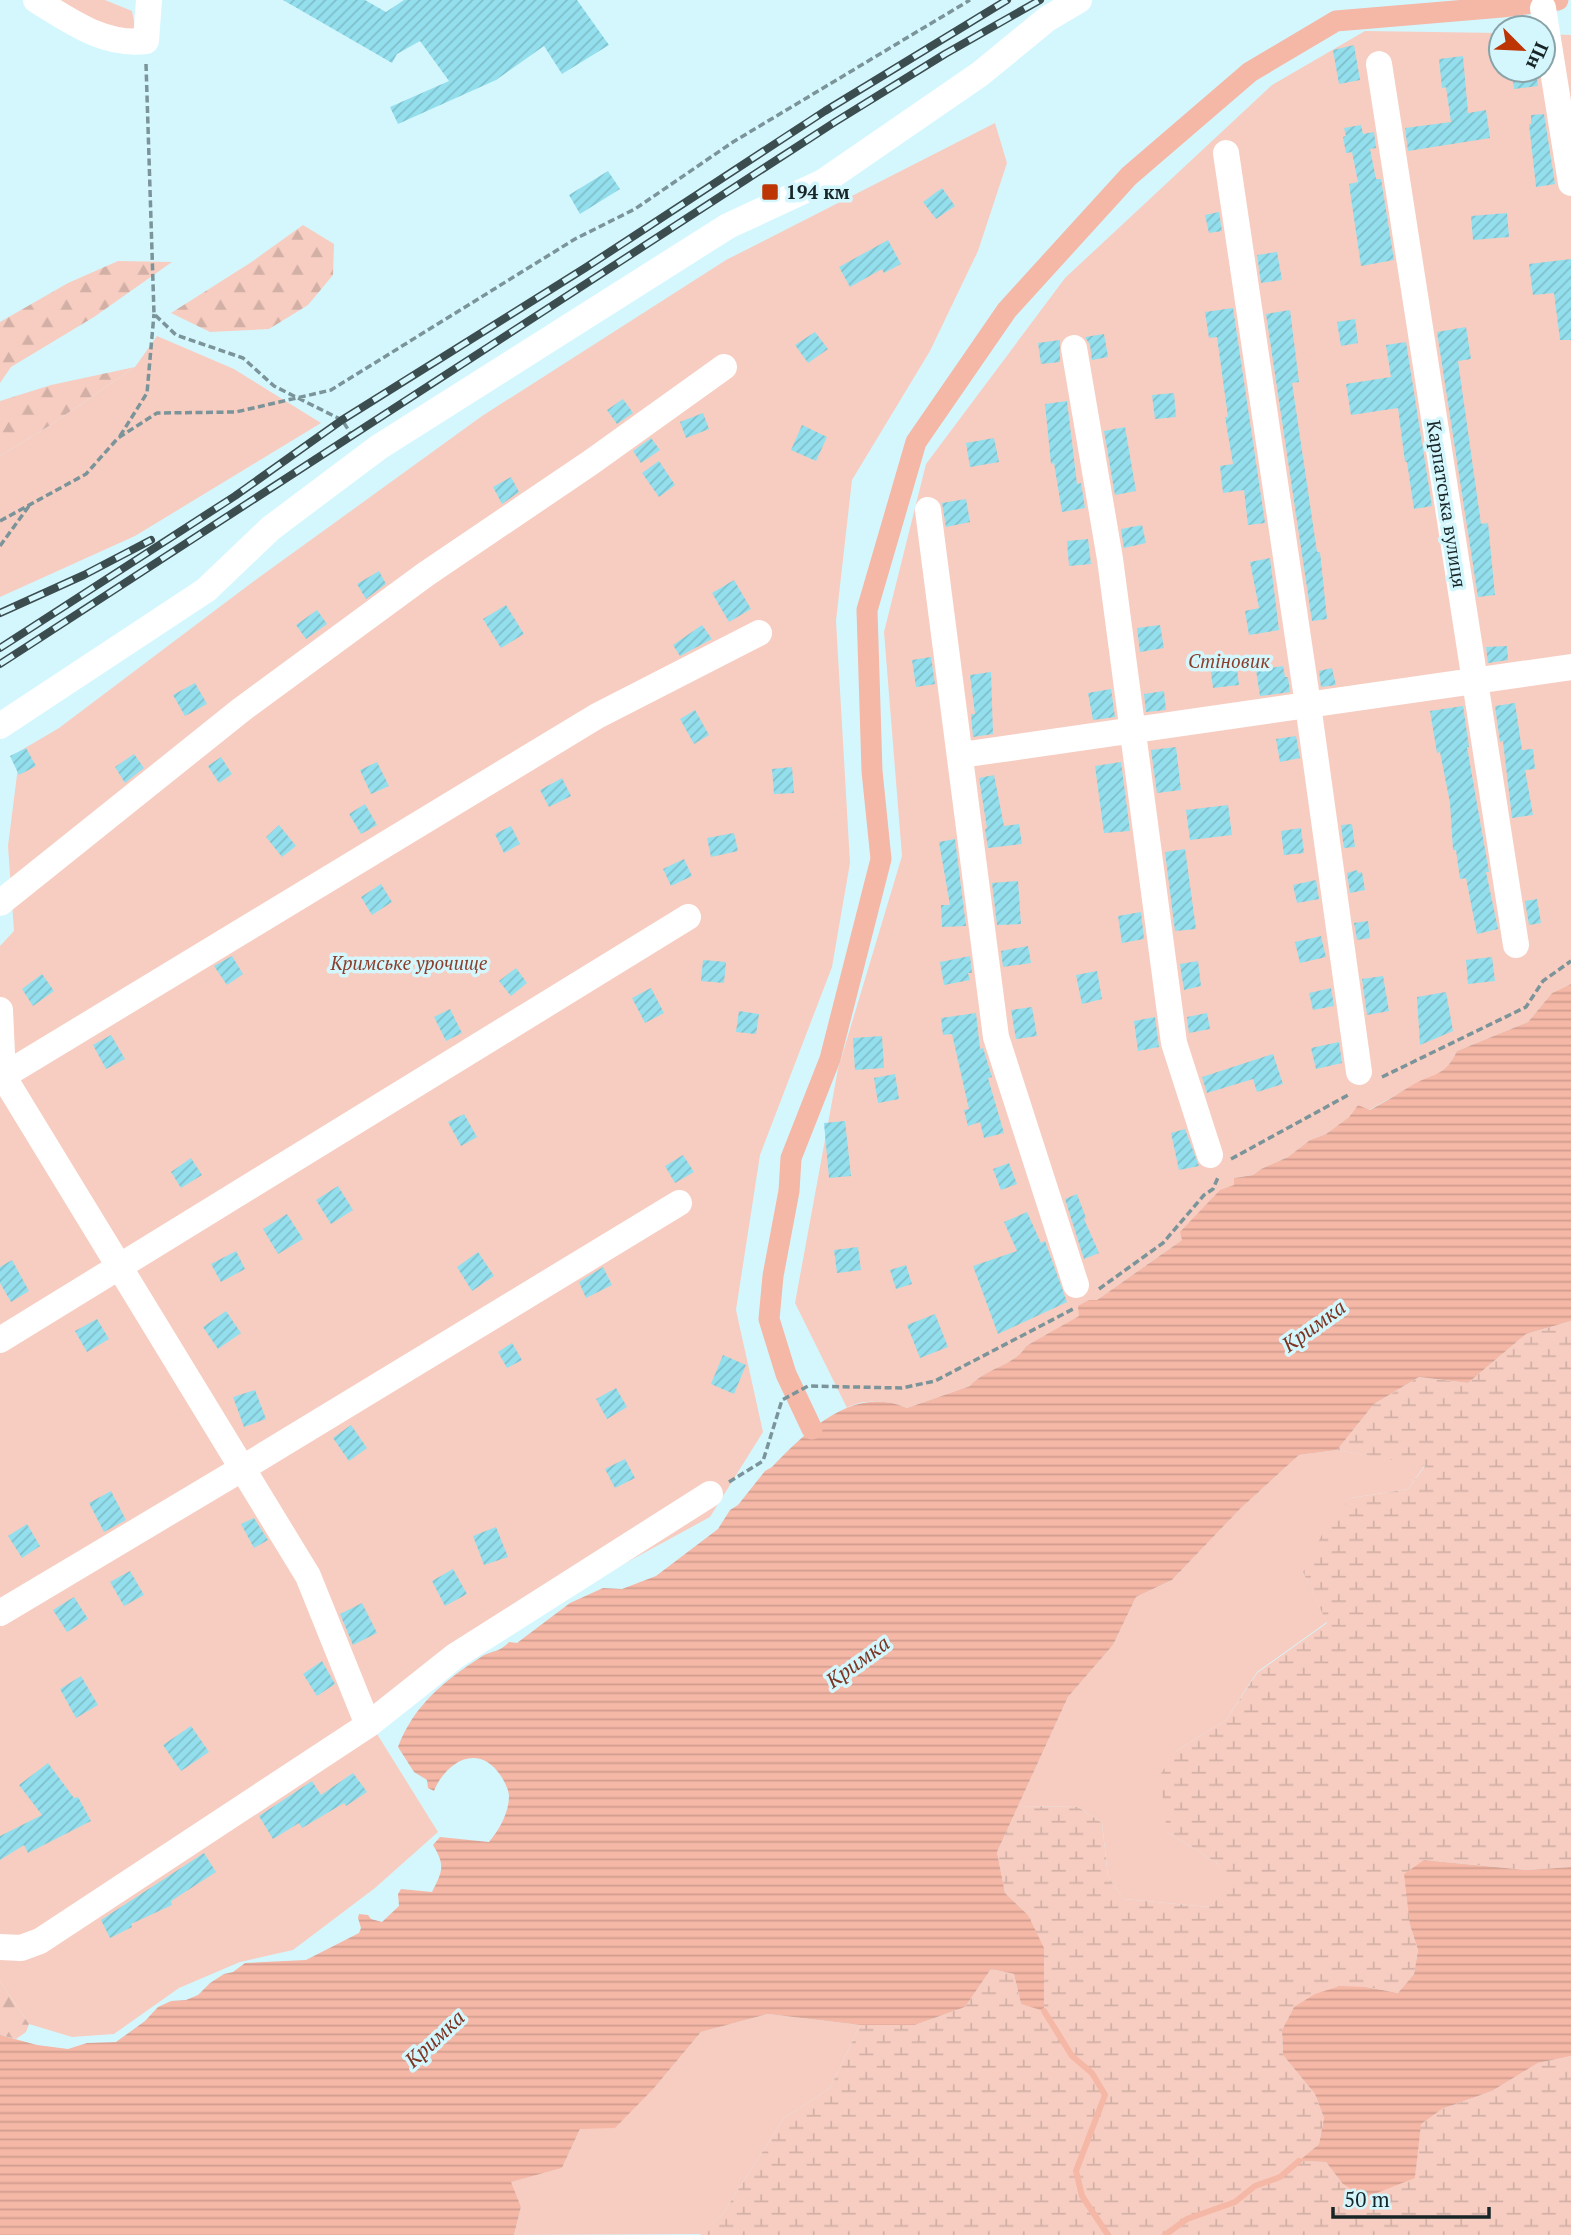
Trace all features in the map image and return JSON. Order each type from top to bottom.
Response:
[{"type":"lane","points":[[36,0],[91,33],[129,43],[146,41],[149,0]]},
{"type":"lane","points":[[0,726],[206,590],[271,528],[370,454],[728,226],[822,182],[980,74],[1047,19],[1079,0]]},
{"type":"lane","points":[[1543,8],[1571,183]]},
{"type":"lane","name":"Карпатська вулиця","points":[[1378,64],[1516,945]]},
{"type":"lane","points":[[1226,153],[1361,1083]]},
{"type":"lane","points":[[1074,348],[1110,559],[1174,1043],[1210,1156]]},
{"type":"lane","points":[[0,902],[251,702],[426,574],[590,463],[724,367]]},
{"type":"lane","points":[[928,510],[996,1037],[1086,1288]]},
{"type":"lane","points":[[2,1077],[597,716],[760,633]]},
{"type":"lane","points":[[961,755],[1571,667]]},
{"type":"lane","points":[[0,1340],[688,917]]},
{"type":"lane","points":[[0,1010],[2,1077],[121,1266],[309,1576],[368,1725]]},
{"type":"lane","points":[[0,1613],[679,1203]]},
{"type":"lane","points":[[0,1947],[20,1948],[40,1941],[368,1725],[456,1656],[710,1494]]},
{"type":"path","points":[[118,438],[157,413],[236,412],[331,390],[575,239],[635,209],[733,142],[970,0]]},
{"type":"path","points":[[0,521],[86,474],[118,438],[147,393],[154,314],[146,41]]},
{"type":"path","points":[[154,314],[176,335],[243,358],[274,386],[342,420],[354,440],[370,454]]},
{"type":"path","points":[[0,546],[30,505]]},
{"type":"path","points":[[710,1494],[763,1461],[782,1400],[808,1386],[902,1388],[935,1381],[1076,1307],[1086,1288],[1107,1285],[1163,1243],[1204,1195],[1213,1189],[1223,1164],[1361,1083],[1526,1007],[1543,981],[1571,961]]},
{"type":"green space","points":[[47,0],[105,0],[132,11],[135,26],[129,37]]},
{"type":"green space","name":"Стіновик","points":[[1365,31],[1487,33],[1487,84],[1557,84],[1557,34],[1571,35],[1571,984],[1552,993],[1528,1022],[1457,1051],[1439,1073],[1369,1110],[1358,1105],[1349,1117],[1326,1134],[1310,1140],[1288,1157],[1253,1175],[1234,1178],[1234,1185],[1182,1240],[1097,1300],[1089,1300],[1080,1316],[1026,1346],[1015,1358],[970,1386],[907,1408],[893,1403],[876,1402],[860,1403],[847,1408],[795,1303],[838,1069],[902,856],[884,632],[926,464],[1065,278],[1272,85]]},
{"type":"green space","name":"Кримське урочище","points":[[995,123],[1007,163],[978,251],[930,351],[852,480],[836,621],[850,863],[832,967],[760,1155],[736,1310],[763,1432],[710,1517],[455,1656],[374,1729],[438,1832],[375,1888],[293,1950],[240,1962],[179,1988],[114,2034],[72,2037],[29,2024],[0,1981],[0,946],[14,931],[8,846],[20,751],[59,728],[250,584],[482,416],[726,260]]},
{"type":"green space","points":[[303,225],[334,244],[333,275],[308,305],[269,329],[210,332],[171,313],[250,263]]},
{"type":"green space","points":[[118,261],[172,262],[94,317],[11,367],[0,383],[0,322],[68,283]]},
{"type":"green space","points":[[157,336],[234,369],[321,423],[135,536],[0,597],[0,456],[135,367]]},
{"type":"green space","points":[[135,367],[0,456],[0,401],[51,385]]},
{"type":"green space","points":[[1571,1321],[1571,1867],[1527,1870],[1424,1860],[1410,1925],[1418,1950],[1414,1974],[1398,1993],[1366,1987],[1294,2007],[1282,2030],[1283,2055],[1315,2094],[1324,2118],[1319,2144],[1300,2161],[1326,2162],[1342,2183],[1415,2178],[1420,2124],[1442,2109],[1492,2091],[1538,2063],[1571,2056],[1571,2235],[700,2235],[722,2215],[784,2118],[830,2088],[860,2025],[915,2025],[965,2007],[991,1969],[1014,1974],[1021,2004],[1044,2010],[1028,1915],[1005,1893],[997,1852],[1018,1806],[1078,1807],[1102,1823],[1108,1877],[1124,1899],[1209,1907],[1228,1888],[1216,1862],[1167,1832],[1160,1775],[1176,1751],[1226,1720],[1257,1673],[1327,1623],[1303,1572],[1330,1519],[1351,1498],[1408,1489],[1425,1466],[1337,1450],[1374,1404],[1419,1377],[1468,1383],[1526,1334]]},
{"type":"green space","points":[[1337,1450],[1425,1465],[1408,1489],[1351,1498],[1303,1572],[1327,1622],[1257,1672],[1226,1720],[1176,1751],[1167,1832],[1216,1862],[1229,1888],[1209,1907],[1124,1899],[1108,1877],[1102,1823],[1078,1807],[1018,1806],[1068,1697],[1113,1645],[1136,1597],[1172,1580],[1240,1509],[1299,1455]]},
{"type":"green space","points":[[0,1981],[29,2024],[26,2032],[16,2039],[0,2035]]},
{"type":"green space","points":[[768,2014],[860,2025],[830,2088],[784,2118],[722,2215],[702,2234],[514,2235],[521,2207],[510,2182],[562,2168],[580,2129],[655,2087],[701,2032]]},
{"type":"water","name":"Кримка","points":[[1571,984],[1571,1321],[1526,1334],[1468,1383],[1419,1377],[1374,1404],[1337,1450],[1299,1455],[1240,1509],[1172,1580],[1136,1597],[1113,1645],[1068,1697],[997,1852],[1005,1893],[1028,1915],[1044,1948],[1044,2011],[1021,2004],[1014,1974],[991,1969],[965,2007],[915,2025],[860,2025],[768,2014],[701,2032],[655,2087],[615,2128],[580,2129],[562,2168],[511,2182],[521,2207],[514,2235],[0,2235],[0,2035],[37,2045],[68,2049],[87,2043],[116,2042],[145,2021],[158,2007],[198,1995],[210,1983],[245,1963],[306,1960],[359,1933],[359,1914],[382,1922],[399,1906],[398,1894],[401,1889],[432,1892],[441,1869],[440,1858],[433,1845],[440,1837],[489,1842],[503,1821],[509,1802],[508,1791],[501,1776],[483,1760],[473,1758],[455,1764],[439,1780],[434,1791],[428,1788],[427,1780],[414,1772],[398,1747],[422,1706],[455,1675],[509,1642],[517,1643],[570,1603],[603,1588],[622,1589],[656,1576],[718,1529],[730,1510],[738,1505],[765,1471],[832,1415],[868,1402],[887,1402],[907,1408],[970,1386],[1015,1358],[1026,1346],[1079,1316],[1078,1306],[1089,1300],[1097,1300],[1182,1240],[1180,1232],[1220,1190],[1234,1185],[1234,1178],[1253,1175],[1288,1157],[1310,1140],[1326,1134],[1349,1117],[1358,1105],[1370,1110],[1414,1084],[1439,1073],[1457,1051],[1528,1022],[1552,993]]},
{"type":"water","points":[[1424,1860],[1527,1870],[1571,1867],[1571,2056],[1538,2063],[1492,2091],[1442,2109],[1421,2124],[1415,2178],[1364,2198],[1342,2183],[1326,2162],[1299,2161],[1319,2144],[1324,2118],[1315,2094],[1283,2055],[1282,2030],[1294,2007],[1315,1994],[1340,1986],[1366,1987],[1398,1993],[1414,1974],[1418,1950],[1410,1925],[1404,1874]]},
{"type":"building","points":[[283,0],[365,0],[386,12],[404,0],[577,0],[609,45],[562,74],[544,46],[496,80],[398,124],[390,107],[449,81],[420,41],[397,54],[392,63]]},
{"type":"building","points":[[1354,45],[1360,80],[1339,84],[1333,50]]},
{"type":"building","points":[[1463,56],[1468,113],[1486,110],[1490,138],[1408,151],[1405,128],[1451,122],[1446,87],[1442,88],[1439,59]]},
{"type":"building","points":[[1513,84],[1538,84],[1538,86],[1514,89]]},
{"type":"building","points":[[1544,114],[1555,184],[1536,187],[1529,124],[1531,115]]},
{"type":"building","points":[[1361,125],[1363,134],[1374,132],[1376,148],[1370,149],[1376,179],[1381,179],[1394,260],[1361,266],[1349,184],[1358,182],[1352,152],[1346,153],[1343,137],[1346,136],[1344,128]]},
{"type":"building","points":[[608,171],[620,189],[580,214],[569,195]]},
{"type":"building","points":[[942,188],[955,206],[936,219],[923,202]]},
{"type":"building","points":[[1219,212],[1222,231],[1209,233],[1205,215]]},
{"type":"building","points":[[1507,213],[1509,237],[1473,240],[1471,216]]},
{"type":"building","points":[[888,240],[901,264],[884,273],[882,269],[850,287],[839,267]]},
{"type":"building","points":[[1277,252],[1282,280],[1261,283],[1257,255]]},
{"type":"building","points":[[1571,259],[1571,340],[1560,340],[1554,293],[1533,295],[1529,264]]},
{"type":"building","points":[[1233,308],[1265,523],[1248,525],[1244,490],[1223,493],[1220,466],[1233,464],[1217,337],[1209,338],[1205,312]]},
{"type":"building","points":[[1290,310],[1299,382],[1292,383],[1317,552],[1320,552],[1327,619],[1312,621],[1266,314]]},
{"type":"building","points":[[1355,319],[1358,343],[1341,346],[1337,322]]},
{"type":"building","points":[[1466,327],[1471,359],[1458,361],[1481,524],[1488,523],[1495,595],[1478,597],[1437,332]]},
{"type":"building","points":[[815,332],[828,349],[808,363],[795,345]]},
{"type":"building","points":[[1104,334],[1108,357],[1092,360],[1090,345],[1085,337]]},
{"type":"building","points":[[1060,340],[1060,362],[1041,364],[1038,343]]},
{"type":"building","points":[[1406,342],[1432,506],[1414,509],[1398,408],[1351,415],[1346,384],[1391,377],[1386,345]]},
{"type":"building","points":[[1174,393],[1176,417],[1155,419],[1152,395]]},
{"type":"building","points":[[623,399],[633,413],[617,424],[607,410]]},
{"type":"building","points":[[1067,401],[1077,484],[1081,483],[1085,508],[1062,512],[1054,463],[1051,464],[1045,404]]},
{"type":"building","points":[[703,413],[709,429],[686,438],[680,422]]},
{"type":"building","points":[[802,425],[827,437],[816,461],[791,450]]},
{"type":"building","points":[[1125,427],[1136,491],[1115,495],[1104,431]]},
{"type":"building","points":[[651,438],[660,450],[641,463],[633,451]]},
{"type":"building","points":[[994,438],[999,462],[970,467],[966,443]]},
{"type":"building","points":[[659,461],[675,485],[659,497],[642,473]]},
{"type":"building","points":[[511,477],[519,492],[502,504],[493,487]]},
{"type":"building","points":[[966,499],[970,522],[946,527],[942,503]]},
{"type":"building","points":[[1142,525],[1146,543],[1124,548],[1121,529]]},
{"type":"building","points":[[1088,539],[1091,564],[1069,566],[1067,541]]},
{"type":"building","points":[[1270,558],[1279,630],[1249,635],[1245,611],[1259,608],[1250,562]]},
{"type":"building","points":[[379,571],[386,584],[366,599],[357,584]]},
{"type":"building","points":[[734,580],[751,609],[729,622],[712,593]]},
{"type":"building","points":[[506,605],[524,634],[501,648],[483,619]]},
{"type":"building","points":[[317,610],[327,624],[306,639],[296,625]]},
{"type":"building","points":[[702,625],[712,639],[680,656],[673,645]]},
{"type":"building","points":[[1160,625],[1164,648],[1140,652],[1137,628]]},
{"type":"building","points":[[1507,646],[1508,660],[1488,663],[1486,647]]},
{"type":"building","points":[[931,657],[935,684],[916,687],[912,660]]},
{"type":"building","points":[[1236,662],[1239,685],[1213,688],[1210,665]]},
{"type":"building","points":[[1283,666],[1290,692],[1260,696],[1256,670]]},
{"type":"building","points":[[1332,668],[1336,685],[1321,687],[1319,671]]},
{"type":"building","points":[[991,672],[993,734],[973,737],[971,714],[975,714],[970,675]]},
{"type":"building","points":[[195,683],[207,704],[185,716],[173,695]]},
{"type":"building","points":[[1111,689],[1115,717],[1093,720],[1088,693]]},
{"type":"building","points":[[1164,691],[1166,710],[1146,712],[1144,694]]},
{"type":"building","points":[[1515,703],[1522,750],[1533,749],[1535,769],[1525,770],[1533,815],[1512,818],[1503,741],[1500,742],[1495,706]]},
{"type":"building","points":[[1463,706],[1467,747],[1489,872],[1486,872],[1498,929],[1477,934],[1466,878],[1460,879],[1456,850],[1453,850],[1450,803],[1430,711]]},
{"type":"building","points":[[695,710],[709,735],[694,744],[680,719]]},
{"type":"building","points":[[1296,736],[1300,758],[1280,762],[1276,739]]},
{"type":"building","points":[[1176,747],[1181,790],[1157,793],[1151,750]]},
{"type":"building","points":[[26,748],[36,766],[19,775],[10,756]]},
{"type":"building","points":[[134,754],[144,768],[125,783],[115,767]]},
{"type":"building","points":[[221,757],[232,774],[219,783],[208,766]]},
{"type":"building","points":[[377,762],[389,786],[371,794],[360,770]]},
{"type":"building","points":[[1121,762],[1130,831],[1104,833],[1095,766]]},
{"type":"building","points":[[792,767],[794,793],[774,794],[772,769]]},
{"type":"building","points":[[994,775],[1004,826],[1019,824],[1022,844],[988,848],[979,778]]},
{"type":"building","points":[[562,778],[571,796],[549,807],[540,790]]},
{"type":"building","points":[[365,804],[377,825],[361,834],[349,814]]},
{"type":"building","points":[[1228,805],[1232,835],[1190,840],[1186,810]]},
{"type":"building","points":[[1352,824],[1355,847],[1344,848],[1341,825]]},
{"type":"building","points":[[279,825],[296,846],[282,857],[266,837]]},
{"type":"building","points":[[511,826],[520,844],[504,853],[495,834]]},
{"type":"building","points":[[1301,828],[1304,853],[1284,855],[1281,831]]},
{"type":"building","points":[[734,833],[738,851],[711,857],[707,838]]},
{"type":"building","points":[[955,839],[966,926],[942,927],[941,905],[950,905],[939,842]]},
{"type":"building","points":[[1185,849],[1196,929],[1175,931],[1165,852]]},
{"type":"building","points":[[684,859],[692,876],[671,886],[663,869]]},
{"type":"building","points":[[1357,870],[1358,873],[1362,872],[1365,890],[1350,893],[1347,873]]},
{"type":"building","points":[[1316,880],[1319,899],[1297,903],[1293,885]]},
{"type":"building","points":[[1018,881],[1021,924],[997,925],[992,883]]},
{"type":"building","points":[[381,884],[392,902],[372,915],[361,897]]},
{"type":"building","points":[[1537,899],[1541,923],[1529,925],[1525,901]]},
{"type":"building","points":[[1141,912],[1144,939],[1122,943],[1118,916]]},
{"type":"building","points":[[1368,921],[1370,938],[1357,940],[1354,923]]},
{"type":"building","points":[[1321,936],[1326,957],[1300,963],[1295,942]]},
{"type":"building","points":[[1028,946],[1031,963],[1003,967],[1001,951]]},
{"type":"building","points":[[232,956],[243,974],[227,985],[214,966]]},
{"type":"building","points":[[970,956],[970,980],[944,985],[940,962]]},
{"type":"building","points":[[1492,957],[1495,981],[1468,984],[1466,960]]},
{"type":"building","points":[[703,960],[726,962],[724,983],[701,981]]},
{"type":"building","points":[[1198,961],[1201,986],[1184,990],[1180,964]]},
{"type":"building","points":[[516,968],[527,983],[511,996],[499,981]]},
{"type":"building","points":[[1097,971],[1102,999],[1082,1004],[1076,975]]},
{"type":"building","points":[[42,974],[54,991],[33,1006],[22,989]]},
{"type":"building","points":[[1383,976],[1389,1011],[1367,1015],[1362,979]]},
{"type":"building","points":[[651,988],[664,1013],[645,1023],[632,998]]},
{"type":"building","points":[[1331,988],[1334,1006],[1313,1010],[1309,993]]},
{"type":"building","points":[[1446,992],[1453,1031],[1420,1045],[1417,997]]},
{"type":"building","points":[[1032,1007],[1037,1036],[1016,1039],[1011,1010]]},
{"type":"building","points":[[450,1009],[462,1033],[446,1041],[434,1017]]},
{"type":"building","points":[[739,1011],[759,1014],[756,1034],[736,1032]]},
{"type":"building","points":[[976,1013],[980,1049],[983,1048],[992,1077],[988,1078],[1004,1133],[984,1138],[980,1122],[968,1126],[964,1110],[969,1109],[952,1034],[943,1035],[941,1018]]},
{"type":"building","points":[[1207,1013],[1210,1029],[1189,1033],[1187,1017]]},
{"type":"building","points":[[1155,1017],[1159,1047],[1138,1051],[1134,1021]]},
{"type":"building","points":[[111,1035],[125,1059],[106,1069],[93,1045]]},
{"type":"building","points":[[882,1036],[884,1068],[855,1070],[853,1038]]},
{"type":"building","points":[[1339,1042],[1342,1063],[1316,1069],[1311,1048]]},
{"type":"building","points":[[1273,1054],[1283,1084],[1257,1092],[1253,1079],[1207,1093],[1202,1077]]},
{"type":"building","points":[[895,1074],[899,1099],[878,1103],[874,1078]]},
{"type":"building","points":[[464,1114],[477,1137],[461,1146],[448,1122]]},
{"type":"building","points":[[845,1121],[851,1176],[829,1178],[824,1123]]},
{"type":"building","points":[[1185,1129],[1199,1166],[1179,1170],[1171,1133]]},
{"type":"building","points":[[683,1155],[694,1172],[675,1183],[665,1166]]},
{"type":"building","points":[[191,1158],[202,1175],[181,1188],[171,1172]]},
{"type":"building","points":[[1009,1163],[1017,1184],[1001,1190],[993,1169]]},
{"type":"building","points":[[338,1186],[353,1210],[331,1224],[316,1200]]},
{"type":"building","points":[[1077,1194],[1086,1218],[1084,1219],[1099,1253],[1084,1259],[1065,1199]]},
{"type":"building","points":[[1027,1212],[1041,1243],[1045,1241],[1067,1302],[998,1334],[973,1266],[1017,1251],[1004,1222]]},
{"type":"building","points":[[287,1214],[303,1239],[278,1254],[263,1229]]},
{"type":"building","points":[[858,1247],[861,1270],[837,1273],[834,1250]]},
{"type":"building","points":[[236,1251],[245,1269],[221,1282],[211,1264]]},
{"type":"building","points":[[478,1252],[494,1276],[472,1291],[457,1267]]},
{"type":"building","points":[[12,1260],[29,1291],[11,1302],[0,1283],[0,1267]]},
{"type":"building","points":[[906,1265],[912,1284],[896,1289],[890,1270]]},
{"type":"building","points":[[603,1267],[612,1285],[586,1298],[579,1282]]},
{"type":"building","points":[[226,1311],[241,1333],[218,1349],[203,1327]]},
{"type":"building","points":[[935,1314],[948,1347],[920,1358],[907,1325]]},
{"type":"building","points":[[97,1319],[109,1339],[87,1352],[75,1331]]},
{"type":"building","points":[[512,1343],[522,1360],[507,1368],[498,1352]]},
{"type":"building","points":[[723,1355],[746,1365],[734,1394],[711,1384]]},
{"type":"building","points":[[616,1388],[627,1407],[607,1419],[596,1399]]},
{"type":"building","points":[[255,1390],[266,1419],[244,1427],[233,1397]]},
{"type":"building","points":[[351,1425],[367,1448],[349,1461],[333,1438]]},
{"type":"building","points":[[625,1459],[635,1478],[615,1488],[605,1469]]},
{"type":"building","points":[[111,1491],[126,1520],[104,1532],[89,1503]]},
{"type":"building","points":[[254,1518],[268,1540],[254,1548],[241,1524]]},
{"type":"building","points":[[27,1524],[40,1546],[22,1558],[8,1536]]},
{"type":"building","points":[[496,1527],[508,1557],[484,1565],[473,1536]]},
{"type":"building","points":[[453,1569],[467,1594],[445,1606],[432,1581]]},
{"type":"building","points":[[130,1571],[144,1595],[124,1606],[110,1582]]},
{"type":"building","points":[[74,1597],[88,1619],[67,1632],[53,1610]]},
{"type":"building","points":[[362,1603],[377,1633],[353,1645],[340,1614]]},
{"type":"building","points":[[322,1661],[335,1684],[317,1696],[303,1674]]},
{"type":"building","points":[[81,1676],[98,1705],[76,1718],[60,1689]]},
{"type":"building","points":[[191,1726],[209,1752],[181,1771],[163,1745]]},
{"type":"building","points":[[48,1763],[74,1798],[78,1797],[91,1821],[28,1853],[24,1845],[0,1860],[0,1836],[42,1815],[19,1785]]},
{"type":"building","points":[[353,1773],[367,1792],[302,1828],[299,1823],[273,1839],[259,1816],[312,1781],[321,1795]]},
{"type":"building","points":[[204,1853],[216,1872],[171,1901],[172,1905],[131,1924],[132,1927],[110,1938],[101,1920]]},
{"type":"waterway","points":[[812,1429],[786,1374],[769,1319],[773,1276],[789,1191],[791,1158],[830,1059],[881,859],[872,771],[867,610],[916,442],[1007,310],[1129,176],[1250,72],[1336,21],[1558,0]]},
{"type":"waterway","points":[[1044,2011],[1072,2056],[1092,2073],[1105,2095],[1076,2171],[1082,2196],[1108,2235]]},
{"type":"waterway","points":[[1165,2235],[1187,2219],[1235,2202],[1255,2186],[1280,2177],[1299,2161]]},
{"type":"railway","points":[[0,648],[235,496],[342,420],[585,268],[825,111],[1007,0]]},
{"type":"railway","points":[[0,664],[835,122],[945,54],[1040,0]]},
{"type":"railway","points":[[0,613],[84,575],[151,540]]},
{"type":"place","name":"194 км","points":[[770,192]]}]
